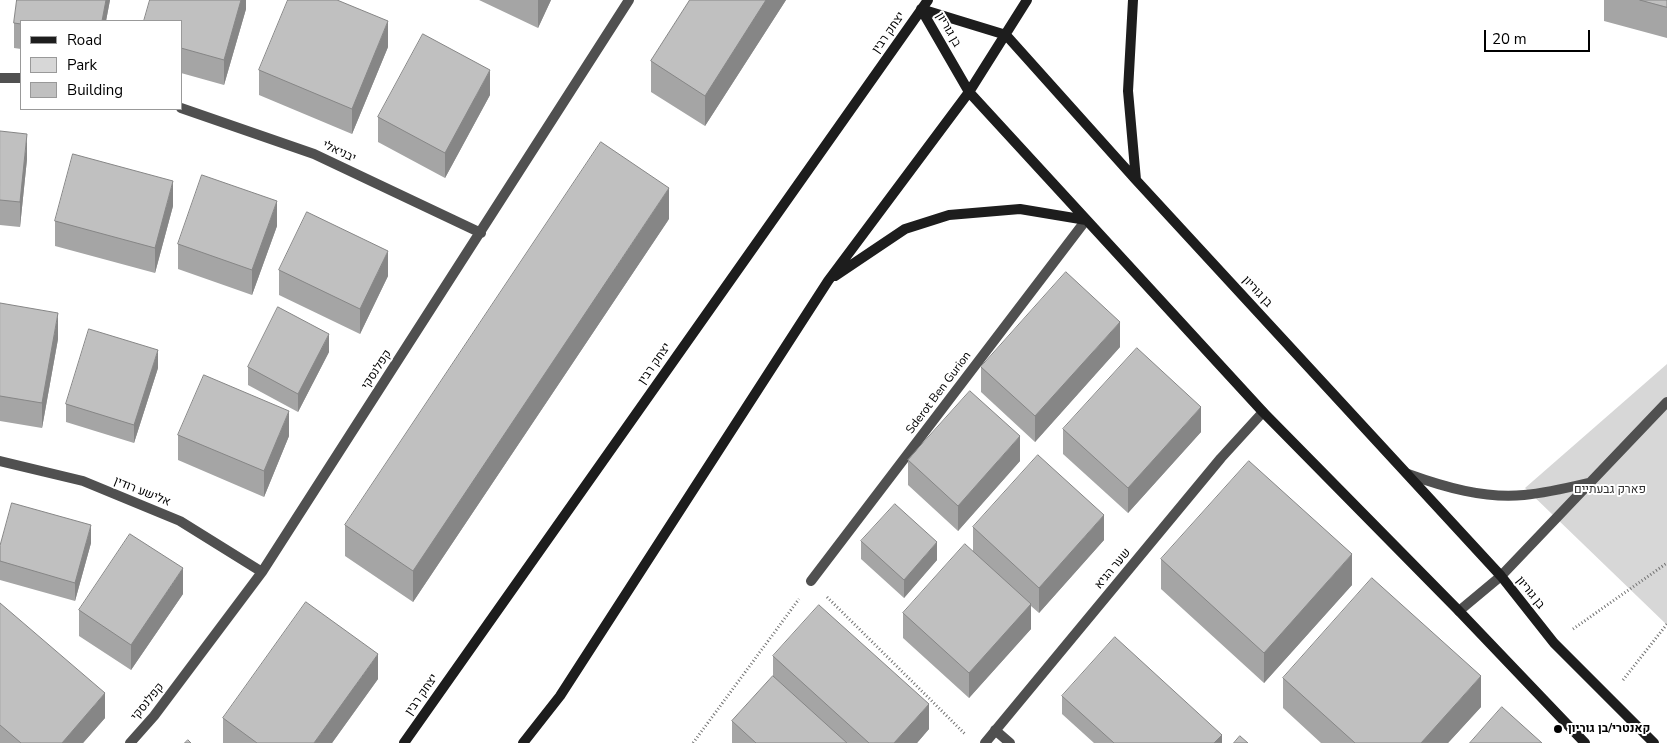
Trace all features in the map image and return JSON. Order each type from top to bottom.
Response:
[{"type":"main road","name":"יצחק רבין","points":[[404,743],[928,0]]},
{"type":"main road","points":[[523,743],[560,696],[828,281],[969,92],[1028,0]]},
{"type":"main road","points":[[1133,0],[1128,92],[1136,180]]},
{"type":"main road","name":"בן גוריון","points":[[921,9],[1006,35],[1136,180],[1501,576],[1554,643],[1654,743]]},
{"type":"main road","name":"בן גוריון","points":[[921,9],[969,92],[1262,412],[1459,611],[1585,743]]},
{"type":"main road","points":[[828,281],[904,229],[949,215],[1020,209],[1086,220]]},
{"type":"street","name":"קפלנסקי","points":[[130,743],[154,716],[262,572],[630,0]]},
{"type":"street","points":[[0,78],[20,78]]},
{"type":"street","name":"יבניאלי","points":[[182,108],[314,154],[481,233]]},
{"type":"street","name":"Sderot Ben Gurion","points":[[811,582],[1086,220]]},
{"type":"street","points":[[1459,611],[1501,576],[1667,402]]},
{"type":"street","name":"שער הגיא","points":[[984,743],[1262,412]]},
{"type":"street","name":"אלישע רודין","points":[[0,461],[83,481],[180,521],[262,572]]},
{"type":"street","points":[[1408,474],[1437,484],[1494,495],[1530,495],[1553,492],[1589,482]]},
{"type":"street","points":[[995,730],[1010,743]]},
{"type":"path","points":[[1554,643],[1667,563]]},
{"type":"path","points":[[693,743],[811,582],[967,736]]},
{"type":"path","points":[[1609,698],[1667,624]]},
{"type":"green space","name":"פארק גבעתיים","points":[[1667,364],[1667,625],[1525,488]]},
{"type":"building","points":[[17,0],[106,0],[102,20],[20,20],[20,24],[14,23]]},
{"type":"building","points":[[150,0],[241,0],[224,60],[182,48],[182,20],[144,20]]},
{"type":"building","points":[[288,0],[337,0],[388,21],[352,109],[259,70]]},
{"type":"building","points":[[690,0],[766,0],[705,96],[651,61]]},
{"type":"building","points":[[1640,0],[1667,0],[1667,7]]},
{"type":"building","points":[[423,34],[490,70],[445,153],[378,117]]},
{"type":"building","points":[[0,131],[27,134],[20,202],[0,200]]},
{"type":"building","points":[[601,142],[669,188],[413,571],[345,525]]},
{"type":"building","points":[[73,154],[173,181],[155,248],[55,221]]},
{"type":"building","points":[[202,175],[277,201],[252,270],[178,244]]},
{"type":"building","points":[[307,212],[388,251],[360,309],[279,270]]},
{"type":"building","points":[[1066,272],[1120,322],[1035,416],[981,367]]},
{"type":"building","points":[[0,303],[58,313],[42,403],[0,396]]},
{"type":"building","points":[[278,307],[329,334],[298,394],[248,367]]},
{"type":"building","points":[[89,329],[158,350],[134,425],[66,404]]},
{"type":"building","points":[[1137,348],[1201,407],[1128,488],[1063,429]]},
{"type":"building","points":[[204,375],[289,411],[264,471],[178,435]]},
{"type":"building","points":[[970,391],[1020,436],[958,506],[908,460]]},
{"type":"building","points":[[1038,455],[1104,515],[1039,588],[973,527]]},
{"type":"building","points":[[1249,461],[1352,554],[1264,653],[1161,559]]},
{"type":"building","points":[[12,503],[91,525],[75,583],[0,561],[0,546]]},
{"type":"building","points":[[895,504],[937,542],[904,580],[861,541]]},
{"type":"building","points":[[130,534],[183,568],[131,645],[79,610]]},
{"type":"building","points":[[965,544],[1031,604],[969,673],[903,613]]},
{"type":"building","points":[[1372,578],[1481,676],[1421,743],[1355,743],[1283,678]]},
{"type":"building","points":[[306,602],[378,654],[314,743],[257,743],[223,718]]},
{"type":"building","points":[[0,603],[105,693],[62,743],[21,743],[0,725]]},
{"type":"building","points":[[819,605],[929,704],[894,743],[869,743],[773,656]]},
{"type":"building","points":[[1115,637],[1222,735],[1214,743],[1114,743],[1062,696]]},
{"type":"building","points":[[773,676],[847,743],[756,743],[732,721]]},
{"type":"building","points":[[1502,707],[1542,743],[1470,743]]},
{"type":"building","points":[[1240,736],[1248,743],[1234,743]]},
{"type":"place","name":"קאנטרי/בן גוריון","points":[[1558,729]]}]
